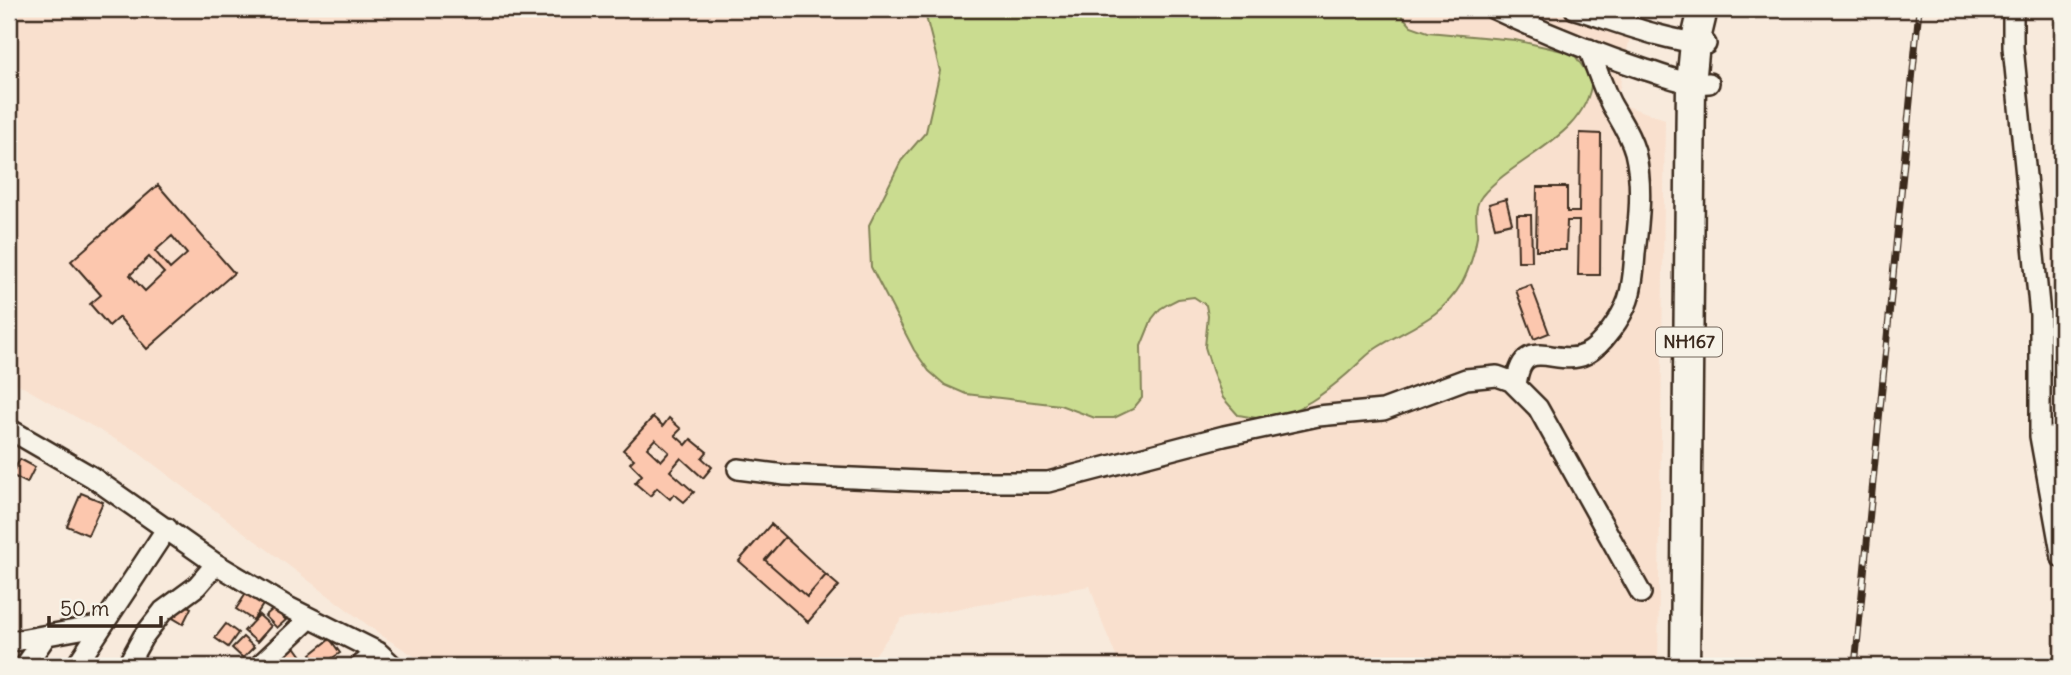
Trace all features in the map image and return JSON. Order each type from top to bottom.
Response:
[{"type":"highway","name":"NH167","points":[[1685,666],[1702,29]]},
{"type":"highway","name":"NH167","points":[[1700,84],[1704,666]]},
{"type":"street","points":[[1494,9],[1589,49],[1700,84]]},
{"type":"street","points":[[1575,9],[1702,29]]},
{"type":"street","points":[[2012,9],[2013,47],[2040,315],[2040,436],[2057,495],[2062,558]]},
{"type":"street","points":[[1516,386],[1517,373],[1532,355],[1573,358],[1586,354],[1599,344],[1624,311],[1632,286],[1640,205],[1638,168],[1632,141],[1610,102],[1589,49]]},
{"type":"street","points":[[738,469],[811,476],[943,482],[1048,482],[1291,421],[1383,410],[1466,379],[1497,376],[1511,381],[1538,408],[1641,593]]},
{"type":"street","points":[[9,429],[92,477],[216,564],[286,606],[379,652],[393,666]]},
{"type":"street","points":[[2040,436],[2062,438]]},
{"type":"street","points":[[76,666],[167,528]]},
{"type":"street","points":[[127,666],[163,611],[197,586],[216,564]]},
{"type":"street","points":[[259,666],[310,618]]},
{"type":"street","points":[[9,642],[103,625]]},
{"type":"street","points":[[25,666],[46,636]]},
{"type":"street","points":[[360,666],[379,652]]},
{"type":"shaded area","points":[[9,9],[1637,9],[1617,103],[1665,119],[1658,666],[1120,666],[1090,586],[902,618],[867,666],[430,666],[381,635],[136,451],[9,379]]},
{"type":"green space","points":[[924,9],[1396,9],[1411,26],[1428,32],[1515,40],[1567,52],[1576,57],[1592,80],[1587,100],[1577,117],[1563,132],[1512,169],[1482,196],[1476,211],[1477,237],[1473,254],[1465,278],[1453,296],[1423,322],[1371,352],[1320,395],[1301,407],[1269,418],[1238,415],[1223,398],[1212,370],[1205,347],[1208,316],[1206,305],[1194,297],[1178,299],[1168,304],[1152,319],[1141,346],[1142,398],[1133,409],[1114,418],[1095,418],[1060,405],[966,394],[945,385],[929,371],[914,350],[871,267],[869,225],[901,161],[926,132],[940,71]]},
{"type":"building","points":[[1580,133],[1601,134],[1600,275],[1578,275],[1579,221],[1567,221],[1566,250],[1536,250],[1537,187],[1567,187],[1567,212],[1579,212]]},
{"type":"building","points":[[158,185],[234,273],[147,349],[119,317],[109,326],[90,304],[101,295],[71,261]],"holes":[[[172,236],[187,254],[170,269],[155,251]],[[149,257],[164,273],[145,291],[130,275]]]},
{"type":"building","points":[[1506,199],[1512,223],[1495,227],[1489,204]]},
{"type":"building","points":[[1517,215],[1531,215],[1532,261],[1518,261]]},
{"type":"building","points":[[1531,285],[1549,333],[1534,339],[1516,290]]},
{"type":"building","points":[[653,417],[663,426],[669,418],[681,429],[675,435],[686,445],[691,439],[707,452],[702,458],[712,467],[703,478],[681,458],[670,471],[694,492],[684,502],[674,494],[670,499],[657,488],[650,496],[635,483],[642,475],[630,463],[634,459],[623,450]],"holes":[[[655,439],[669,452],[661,461],[647,448]]]},
{"type":"building","points":[[20,459],[35,467],[27,483],[11,475]]},
{"type":"building","points":[[81,493],[103,502],[88,535],[67,526]]},
{"type":"building","points":[[771,524],[785,537],[765,560],[807,597],[826,575],[839,586],[808,622],[739,561]]},
{"type":"building","points":[[785,537],[826,575],[807,597],[765,560]]},
{"type":"building","points":[[249,589],[266,600],[253,620],[236,609]]},
{"type":"building","points":[[181,602],[191,608],[183,624],[173,618]]},
{"type":"building","points":[[274,608],[286,620],[277,628],[265,616]]},
{"type":"building","points":[[259,615],[271,626],[257,642],[244,631]]},
{"type":"building","points":[[226,624],[238,633],[228,647],[215,638]]},
{"type":"building","points":[[243,637],[254,647],[243,658],[232,648]]},
{"type":"building","points":[[330,639],[340,653],[320,666],[311,654]]},
{"type":"building","points":[[291,641],[304,659],[288,666],[277,651]]},
{"type":"railway","points":[[1855,666],[1919,9]]}]
